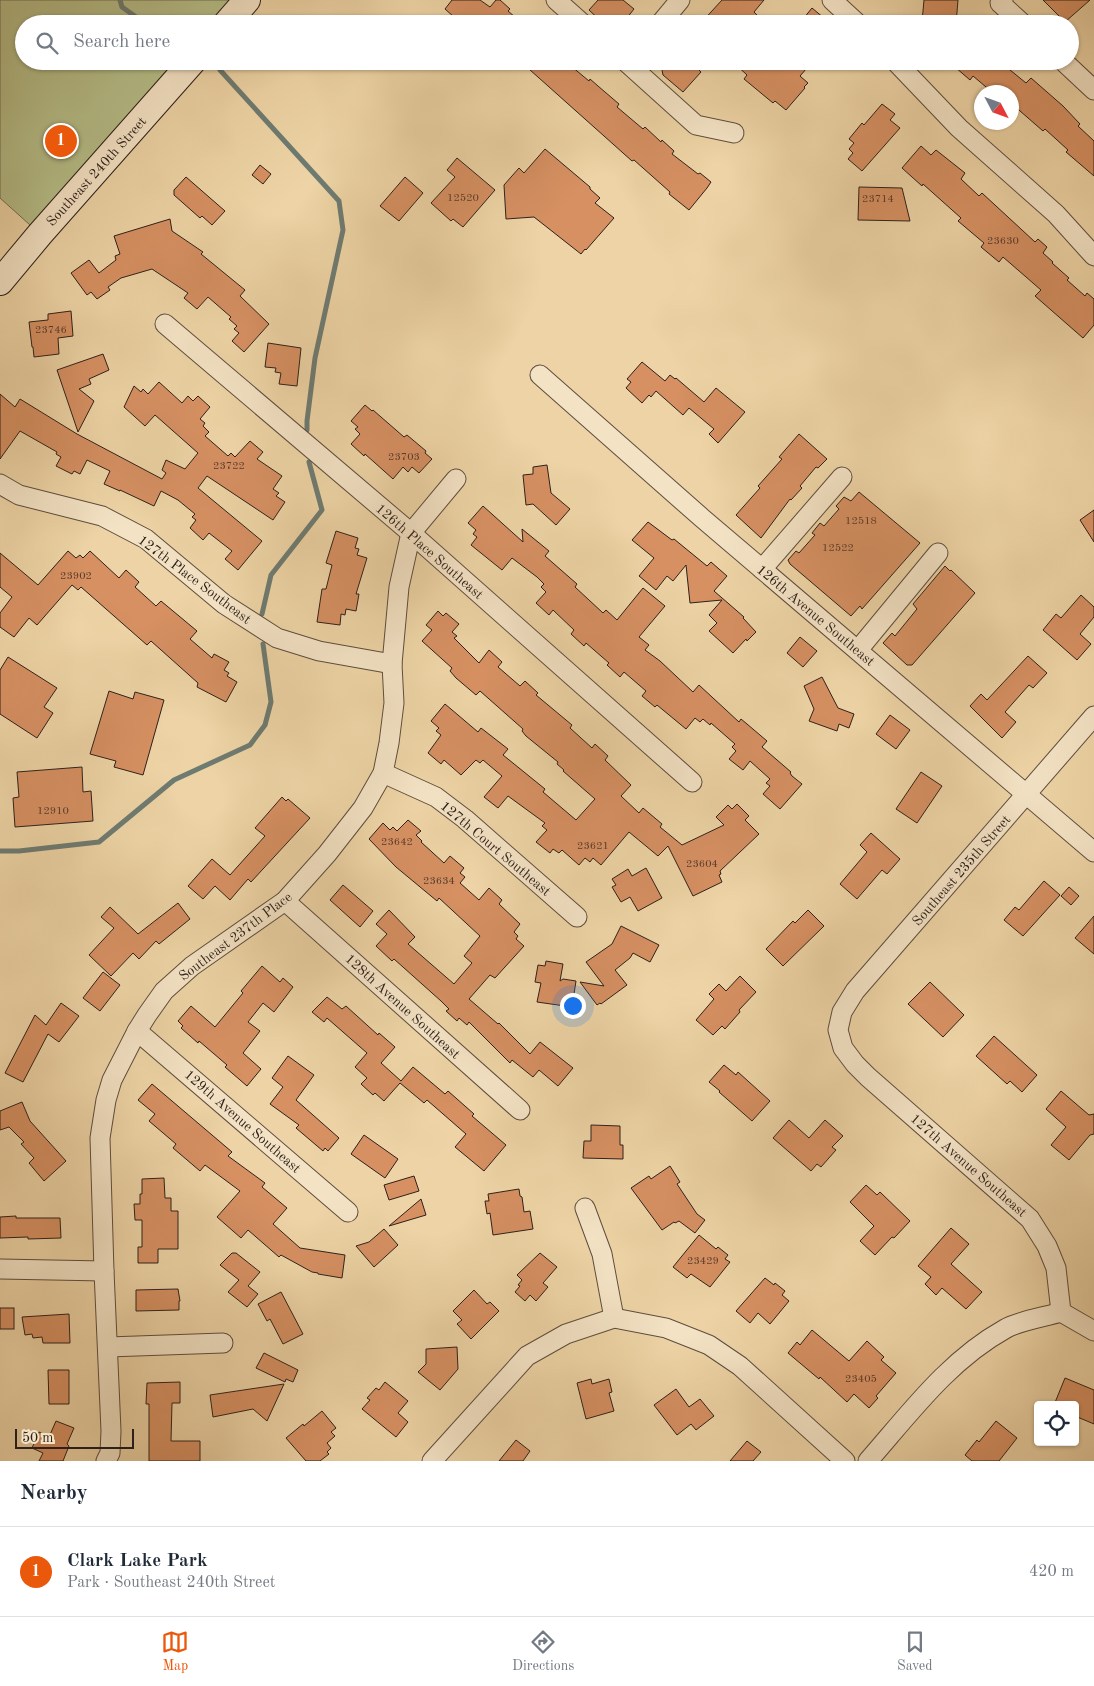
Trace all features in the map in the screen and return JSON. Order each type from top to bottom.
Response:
[{"type":"main road","points":[[234,15],[247,0]]},
{"type":"main road","name":"Southeast 240th Street","points":[[0,282],[185,70]]},
{"type":"street","points":[[556,0],[573,15]]},
{"type":"street","points":[[668,15],[680,0]]},
{"type":"street","points":[[832,0],[848,15]]},
{"type":"street","points":[[1002,2],[1014,15]]},
{"type":"street","points":[[635,70],[696,125],[734,133]]},
{"type":"street","points":[[904,70],[959,128],[1056,214],[1094,256]]},
{"type":"street","points":[[1073,70],[1094,90]]},
{"type":"street","name":"126th Place Southeast","points":[[166,324],[411,533],[692,782]]},
{"type":"street","name":"126th Avenue Southeast","points":[[540,375],[702,518],[1094,852]]},
{"type":"street","points":[[762,569],[842,477]]},
{"type":"street","name":"Southeast 237th Place","points":[[106,1461],[110,1454],[112,1431],[100,1138],[104,1110],[112,1080],[137,1030],[164,991],[192,966],[285,901],[327,854],[363,808],[383,774],[394,703],[392,664],[399,587],[411,533],[456,479]]},
{"type":"street","name":"127th Place Southeast","points":[[0,484],[19,495],[102,516],[146,538],[224,604],[277,638],[319,651],[392,664]]},
{"type":"street","points":[[858,650],[938,553]]},
{"type":"street","name":"Southeast 235th Street","points":[[838,1030],[842,1012],[855,991],[1094,716]]},
{"type":"street","name":"127th Court Southeast","points":[[383,774],[436,797],[465,818],[577,917]]},
{"type":"street","name":"128th Avenue Southeast","points":[[285,901],[520,1110]]},
{"type":"street","name":"129th Avenue Southeast","points":[[137,1030],[348,1212]]},
{"type":"street","name":"127th Avenue Southeast","points":[[838,1030],[843,1048],[868,1077],[1030,1219],[1047,1246],[1056,1268],[1060,1312]]},
{"type":"street","points":[[585,1208],[602,1254],[614,1318]]},
{"type":"street","points":[[0,1269],[104,1271]]},
{"type":"street","points":[[868,1461],[945,1374],[977,1347],[1007,1328],[1060,1312],[1094,1331]]},
{"type":"street","points":[[432,1461],[527,1356],[566,1334],[614,1318],[666,1328],[708,1345],[740,1366],[845,1461]]},
{"type":"street","points":[[108,1347],[223,1343]]},
{"type":"green space","points":[[0,0],[247,0],[234,15],[15,15],[15,70],[185,70],[40,234],[0,198]]},
{"type":"building","points":[[452,0],[480,0],[490,7],[496,0],[500,0],[510,9],[508,11],[513,15],[452,15],[445,9]]},
{"type":"building","points":[[598,0],[623,0],[634,9],[629,15],[594,15],[589,10]]},
{"type":"building","points":[[722,0],[764,0],[754,12],[757,15],[708,15]]},
{"type":"building","points":[[924,0],[958,0],[957,15],[923,15]]},
{"type":"building","points":[[1043,0],[1090,0],[1073,15],[1058,15]]},
{"type":"building","points":[[812,8],[820,15],[806,15]]},
{"type":"building","points":[[530,70],[576,70],[589,81],[590,79],[619,104],[617,107],[643,129],[645,127],[661,142],[662,140],[674,151],[672,154],[711,182],[689,210],[669,194],[670,192],[634,160],[632,161]]},
{"type":"building","points":[[662,70],[699,70],[701,72],[683,92],[663,75]]},
{"type":"building","points":[[742,70],[805,70],[800,76],[808,83],[786,110],[775,101],[773,103],[744,79],[747,75]]},
{"type":"building","points":[[958,70],[1010,70],[1026,83],[1031,78],[1063,106],[1080,124],[1078,126],[1094,141],[1094,176],[1066,152],[1068,150],[1045,129],[1043,131],[1019,110],[1019,85],[984,85],[973,76],[970,80]]},
{"type":"building","points":[[882,104],[895,114],[890,120],[900,128],[862,171],[848,159],[853,153],[849,149],[854,143],[849,139],[862,123],[864,125]]},
{"type":"building","points":[[921,146],[931,155],[936,150],[965,173],[961,179],[979,196],[982,193],[1035,242],[1038,239],[1047,247],[1043,253],[1069,278],[1067,280],[1085,296],[1087,293],[1094,299],[1094,325],[1083,338],[1035,296],[1041,290],[1003,257],[999,262],[981,247],[984,243],[958,221],[961,218],[902,168]]},
{"type":"building","points":[[545,149],[590,187],[600,198],[595,203],[614,218],[581,254],[534,217],[506,219],[504,185],[519,168],[524,173]]},
{"type":"building","points":[[457,158],[495,190],[463,227],[453,219],[451,221],[431,203],[455,177],[447,170]]},
{"type":"building","points":[[260,165],[271,174],[263,184],[252,175]]},
{"type":"building","points":[[186,177],[225,211],[212,225],[202,216],[200,218],[174,195],[174,190]]},
{"type":"building","points":[[405,177],[423,193],[399,221],[380,206]]},
{"type":"building","points":[[859,187],[902,188],[910,221],[858,220]]},
{"type":"building","points":[[170,219],[172,231],[203,252],[201,254],[245,290],[240,296],[269,324],[244,352],[232,341],[239,333],[234,329],[237,326],[229,319],[231,317],[208,297],[197,309],[184,298],[188,293],[152,269],[121,278],[108,287],[110,290],[97,299],[91,292],[87,295],[71,273],[89,260],[99,273],[116,260],[115,256],[120,254],[114,236]]},
{"type":"building","points":[[71,311],[73,336],[58,338],[59,354],[34,357],[29,322],[48,320],[48,314]]},
{"type":"building","points":[[268,343],[301,348],[297,386],[279,384],[281,373],[275,372],[276,368],[265,367]]},
{"type":"building","points":[[103,354],[109,370],[89,379],[91,384],[79,389],[94,401],[78,432],[57,370]]},
{"type":"building","points":[[642,362],[665,381],[670,375],[676,378],[704,402],[716,388],[745,412],[718,443],[709,434],[714,429],[689,408],[683,415],[656,391],[651,397],[649,395],[642,403],[626,388],[631,382],[627,379]]},
{"type":"building","points":[[159,382],[182,403],[188,396],[193,401],[198,396],[210,407],[200,419],[205,423],[203,426],[209,432],[205,436],[228,456],[231,453],[235,457],[250,441],[263,452],[257,459],[282,476],[273,489],[279,493],[276,496],[285,502],[273,520],[207,476],[198,488],[262,541],[238,570],[225,559],[232,551],[209,533],[203,540],[190,528],[196,520],[192,517],[195,514],[178,500],[161,491],[154,506],[104,484],[110,471],[87,460],[80,474],[74,471],[72,474],[56,466],[61,457],[56,454],[57,452],[20,431],[0,459],[0,394],[15,407],[20,399],[77,434],[162,479],[166,473],[162,470],[166,460],[185,469],[198,453],[155,415],[145,426],[124,407],[134,386],[141,392],[143,389],[148,394]]},
{"type":"building","points":[[365,405],[404,437],[407,435],[426,451],[425,453],[432,459],[419,473],[412,467],[408,472],[403,467],[393,479],[351,444],[360,434],[355,429],[358,427],[351,421]]},
{"type":"building","points":[[799,434],[827,459],[818,468],[816,467],[800,486],[802,488],[790,499],[761,538],[736,515],[760,488],[758,486],[782,459],[779,457]]},
{"type":"building","points":[[547,465],[551,493],[570,509],[556,525],[533,504],[526,505],[523,475],[533,474],[533,467]]},
{"type":"building","points":[[859,492],[920,543],[862,609],[860,606],[851,616],[790,564],[788,560],[796,551],[799,553],[815,535],[812,533],[820,523],[824,526],[839,509],[836,506],[844,497],[851,501]]},
{"type":"building","points":[[483,506],[523,542],[522,529],[549,551],[545,556],[577,584],[575,587],[603,613],[606,610],[617,620],[643,588],[665,606],[639,637],[649,645],[645,650],[660,661],[693,692],[699,685],[739,722],[741,719],[767,741],[762,747],[802,784],[780,809],[763,794],[770,786],[766,783],[770,779],[750,761],[743,770],[729,759],[736,751],[732,747],[735,744],[711,723],[710,725],[703,719],[700,722],[695,718],[686,729],[657,705],[655,707],[642,696],[646,691],[624,672],[620,677],[607,665],[609,663],[586,643],[584,646],[571,634],[574,630],[553,610],[549,615],[536,603],[546,592],[541,587],[544,584],[537,577],[512,558],[502,570],[471,545],[477,537],[473,534],[476,530],[468,523]]},
{"type":"building","points":[[1094,510],[1094,542],[1080,520]]},
{"type":"building","points":[[648,522],[672,540],[674,539],[707,566],[711,562],[727,576],[714,591],[744,617],[756,632],[747,641],[746,639],[733,653],[709,631],[717,623],[709,615],[722,600],[690,603],[686,565],[673,581],[667,576],[656,590],[639,576],[654,558],[632,540]]},
{"type":"building","points":[[336,531],[358,538],[355,548],[359,549],[357,555],[367,558],[356,594],[359,594],[356,611],[346,609],[345,615],[341,614],[340,625],[317,622],[322,589],[326,589],[332,565],[326,563]]},
{"type":"building","points":[[68,551],[76,558],[80,555],[83,558],[90,551],[119,578],[126,570],[139,582],[135,587],[156,606],[161,601],[197,631],[190,639],[212,658],[214,654],[229,662],[224,670],[229,673],[227,676],[237,682],[226,702],[197,687],[198,683],[151,641],[147,645],[81,587],[78,590],[72,585],[37,625],[29,618],[14,637],[0,627],[0,613],[12,597],[0,587],[0,553],[38,585]]},
{"type":"building","points":[[945,566],[975,593],[912,665],[907,665],[883,643],[892,633],[895,636],[917,609],[913,604]]},
{"type":"building","points":[[1081,595],[1094,607],[1094,617],[1080,634],[1091,644],[1077,660],[1043,630],[1056,614],[1061,618]]},
{"type":"building","points":[[438,611],[443,616],[446,613],[459,624],[452,632],[457,636],[454,638],[479,663],[489,650],[502,662],[498,667],[520,686],[525,681],[538,693],[536,695],[572,725],[570,728],[592,748],[595,744],[608,756],[605,760],[631,785],[621,796],[639,813],[643,808],[662,824],[660,827],[682,845],[724,825],[716,817],[728,805],[732,809],[737,804],[749,816],[745,820],[759,834],[720,871],[721,874],[719,875],[722,882],[693,896],[668,846],[658,856],[629,832],[601,865],[593,858],[590,862],[585,858],[579,865],[562,850],[559,853],[553,849],[550,853],[536,842],[547,830],[542,826],[545,823],[508,796],[498,808],[484,797],[502,776],[483,760],[480,763],[476,760],[461,775],[444,760],[441,764],[428,753],[441,735],[436,731],[439,728],[431,721],[445,704],[478,732],[481,728],[508,749],[503,755],[545,789],[543,792],[576,820],[595,799],[563,771],[557,764],[558,762],[526,736],[522,731],[523,729],[480,691],[476,695],[456,678],[450,671],[452,668],[422,641],[432,630],[426,625]]},
{"type":"building","points":[[800,637],[817,651],[803,667],[787,653]]},
{"type":"building","points":[[1028,656],[1047,673],[1033,688],[1029,685],[1005,712],[1016,722],[1002,738],[970,706],[981,694],[987,700]]},
{"type":"building","points":[[8,657],[57,688],[44,707],[53,713],[37,738],[0,714],[0,670]]},
{"type":"building","points":[[822,677],[838,708],[854,714],[849,728],[839,724],[837,731],[809,721],[814,709],[804,686]]},
{"type":"building","points":[[109,691],[133,699],[135,692],[164,700],[143,775],[114,767],[116,761],[90,754]]},
{"type":"building","points":[[890,715],[910,730],[896,749],[876,734]]},
{"type":"building","points":[[82,767],[83,792],[91,791],[93,821],[15,827],[13,798],[19,797],[17,772]]},
{"type":"building","points":[[921,772],[942,786],[917,823],[896,809]]},
{"type":"building","points":[[282,797],[286,801],[288,799],[310,818],[251,882],[248,879],[230,900],[215,886],[203,899],[188,886],[212,859],[230,875],[265,836],[255,828]]},
{"type":"building","points":[[408,820],[421,831],[416,835],[421,842],[444,863],[450,856],[464,868],[460,873],[465,877],[460,883],[479,900],[489,888],[502,900],[499,904],[520,924],[514,932],[518,936],[516,939],[524,946],[495,978],[490,975],[469,999],[499,1023],[530,1054],[540,1042],[573,1068],[558,1086],[539,1070],[533,1077],[512,1060],[510,1063],[469,1022],[467,1025],[459,1018],[457,1021],[446,1011],[449,1009],[441,1001],[394,959],[392,961],[376,946],[387,934],[376,924],[389,910],[415,937],[408,944],[454,984],[472,963],[464,956],[480,936],[439,898],[437,901],[396,867],[369,839],[383,823],[390,830],[393,827],[397,831]]},
{"type":"building","points":[[871,833],[900,859],[887,874],[882,870],[857,899],[840,884],[867,852],[860,845]]},
{"type":"building","points":[[646,868],[662,898],[638,911],[630,897],[621,902],[612,887],[616,885],[612,879],[628,869],[632,876]]},
{"type":"building","points":[[1044,881],[1060,895],[1023,936],[1004,920],[1015,907],[1019,910]]},
{"type":"building","points":[[343,885],[373,911],[360,927],[330,900]]},
{"type":"building","points":[[1069,887],[1079,896],[1071,905],[1061,896]]},
{"type":"building","points":[[178,903],[190,919],[159,944],[156,941],[139,959],[133,953],[111,976],[89,955],[114,928],[101,917],[110,907],[138,934]]},
{"type":"building","points":[[808,910],[824,926],[783,966],[766,949],[793,921],[795,923]]},
{"type":"building","points":[[1094,916],[1094,954],[1075,938]]},
{"type":"building","points":[[621,926],[659,945],[650,962],[633,953],[630,958],[615,970],[627,985],[597,1005],[580,982],[604,986],[586,962],[612,944]]},
{"type":"building","points":[[546,961],[563,964],[560,981],[563,979],[576,981],[572,1007],[537,1002],[541,983],[535,982],[538,965],[545,966]]},
{"type":"building","points":[[262,966],[280,982],[283,978],[293,987],[274,1012],[263,1003],[248,1022],[260,1031],[243,1053],[261,1069],[247,1086],[225,1067],[227,1065],[181,1028],[183,1026],[178,1021],[191,1006],[215,1027]]},
{"type":"building","points":[[103,972],[120,985],[100,1011],[83,998]]},
{"type":"building","points":[[740,976],[756,992],[725,1029],[722,1026],[713,1035],[696,1020],[714,999],[709,994],[719,984],[726,991]]},
{"type":"building","points":[[930,982],[964,1015],[943,1037],[908,1004]]},
{"type":"building","points":[[327,997],[342,1009],[346,1006],[378,1035],[379,1033],[395,1047],[381,1063],[401,1081],[413,1067],[445,1094],[448,1091],[474,1114],[472,1116],[506,1145],[484,1171],[455,1147],[466,1134],[427,1100],[424,1103],[400,1083],[384,1101],[375,1093],[373,1095],[361,1084],[367,1078],[355,1067],[367,1053],[327,1018],[324,1022],[312,1012]]},
{"type":"building","points":[[61,1003],[79,1016],[59,1042],[48,1034],[23,1082],[5,1073],[35,1015],[46,1025]]},
{"type":"building","points":[[994,1036],[1037,1075],[1022,1092],[1010,1081],[1007,1084],[976,1056]]},
{"type":"building","points":[[288,1056],[314,1075],[296,1100],[339,1138],[328,1151],[325,1148],[323,1151],[296,1128],[299,1125],[270,1104],[283,1087],[272,1078]]},
{"type":"building","points":[[724,1065],[736,1075],[738,1072],[770,1101],[752,1121],[709,1082]]},
{"type":"building","points":[[152,1084],[232,1152],[228,1156],[265,1183],[262,1187],[287,1208],[273,1224],[300,1248],[345,1255],[342,1278],[312,1272],[281,1255],[279,1257],[248,1230],[241,1238],[217,1217],[240,1191],[205,1165],[200,1171],[173,1148],[176,1144],[149,1121],[155,1114],[138,1100]]},
{"type":"building","points":[[1061,1091],[1089,1115],[1094,1114],[1094,1134],[1090,1135],[1069,1160],[1051,1145],[1066,1127],[1046,1109]]},
{"type":"building","points":[[22,1102],[30,1121],[66,1161],[44,1181],[29,1163],[34,1158],[21,1144],[24,1142],[9,1127],[0,1130],[0,1111]]},
{"type":"building","points":[[789,1120],[809,1138],[825,1120],[843,1136],[832,1147],[836,1150],[821,1167],[817,1164],[811,1171],[773,1138]]},
{"type":"building","points":[[591,1125],[620,1126],[620,1145],[623,1145],[623,1159],[583,1158],[584,1141],[591,1141]]},
{"type":"building","points":[[364,1135],[398,1159],[385,1178],[351,1154]]},
{"type":"building","points":[[670,1166],[680,1182],[677,1184],[697,1214],[705,1220],[695,1233],[679,1221],[662,1230],[631,1188],[649,1176],[651,1179]]},
{"type":"building","points":[[414,1176],[419,1191],[389,1200],[384,1185]]},
{"type":"building","points":[[164,1178],[165,1198],[171,1198],[171,1211],[178,1211],[178,1249],[158,1249],[158,1263],[138,1263],[138,1247],[142,1247],[142,1220],[135,1220],[134,1204],[140,1204],[142,1179]]},
{"type":"building","points":[[866,1185],[877,1195],[880,1192],[910,1221],[875,1255],[860,1241],[874,1226],[850,1202]]},
{"type":"building","points":[[519,1189],[524,1212],[530,1211],[533,1229],[493,1235],[490,1213],[487,1214],[485,1201],[489,1201],[488,1194]]},
{"type":"building","points":[[421,1199],[426,1215],[389,1226]]},
{"type":"building","points":[[16,1216],[16,1218],[60,1218],[61,1238],[0,1238],[0,1217]]},
{"type":"building","points":[[951,1228],[969,1244],[951,1264],[982,1292],[966,1309],[942,1288],[936,1295],[925,1284],[931,1277],[918,1266]]},
{"type":"building","points":[[384,1229],[398,1245],[374,1267],[356,1246],[369,1242]]},
{"type":"building","points":[[699,1235],[716,1249],[718,1247],[728,1255],[725,1259],[730,1262],[710,1287],[691,1274],[687,1278],[673,1267]]},
{"type":"building","points":[[232,1253],[236,1253],[260,1272],[248,1286],[258,1294],[247,1307],[228,1292],[239,1280],[220,1265]]},
{"type":"building","points":[[540,1253],[557,1267],[543,1283],[548,1287],[536,1301],[530,1295],[525,1301],[515,1292],[522,1280],[517,1275]]},
{"type":"building","points":[[765,1278],[785,1291],[782,1295],[789,1301],[770,1324],[758,1313],[750,1323],[736,1311]]},
{"type":"building","points":[[178,1289],[179,1310],[136,1311],[136,1290]]},
{"type":"building","points":[[474,1290],[487,1304],[490,1302],[499,1311],[471,1339],[457,1324],[462,1320],[453,1311]]},
{"type":"building","points":[[281,1292],[303,1334],[283,1344],[270,1319],[267,1321],[258,1304]]},
{"type":"building","points":[[0,1308],[14,1308],[14,1329],[0,1329]]},
{"type":"building","points":[[69,1314],[70,1343],[43,1343],[42,1337],[33,1338],[32,1334],[25,1335],[22,1317]]},
{"type":"building","points":[[812,1330],[849,1361],[867,1341],[884,1357],[881,1360],[896,1373],[876,1396],[878,1398],[869,1408],[854,1394],[847,1402],[820,1377],[819,1379],[788,1353],[797,1342],[800,1345]]},
{"type":"building","points":[[457,1347],[458,1369],[440,1390],[418,1372],[426,1364],[426,1349]]},
{"type":"building","points":[[264,1353],[298,1370],[293,1382],[286,1379],[285,1382],[256,1368]]},
{"type":"building","points":[[48,1370],[69,1370],[69,1404],[49,1404]]},
{"type":"building","points":[[1065,1378],[1094,1390],[1094,1424],[1079,1418],[1079,1401],[1056,1401]]},
{"type":"building","points":[[591,1379],[592,1384],[609,1379],[612,1392],[609,1393],[614,1411],[586,1419],[577,1383]]},
{"type":"building","points":[[180,1382],[180,1403],[172,1403],[171,1441],[200,1441],[200,1461],[149,1461],[149,1404],[146,1404],[147,1383]]},
{"type":"building","points":[[385,1382],[408,1401],[398,1413],[408,1422],[396,1437],[362,1409],[370,1400],[367,1398],[376,1388],[379,1390]]},
{"type":"building","points":[[284,1384],[267,1421],[253,1409],[213,1417],[210,1395]]},
{"type":"building","points":[[676,1389],[689,1407],[700,1399],[714,1416],[696,1430],[691,1424],[677,1435],[654,1405]]},
{"type":"building","points":[[322,1411],[336,1428],[331,1432],[335,1436],[327,1443],[331,1448],[327,1452],[329,1454],[320,1461],[306,1461],[286,1438]]},
{"type":"building","points":[[56,1421],[74,1428],[67,1444],[69,1446],[63,1461],[39,1461],[43,1453],[32,1448],[39,1432],[49,1437]]},
{"type":"building","points":[[996,1421],[1017,1438],[999,1461],[972,1461],[965,1455],[977,1440],[979,1442]]},
{"type":"building","points":[[516,1440],[530,1451],[523,1461],[499,1461]]},
{"type":"building","points":[[747,1441],[761,1452],[753,1461],[730,1461]]},
{"type":"waterway","points":[[120,0],[122,7],[133,15]]},
{"type":"waterway","points":[[220,70],[339,201],[343,230],[315,358],[307,430]]},
{"type":"waterway","points":[[262,614],[271,575],[322,510],[309,462]]},
{"type":"waterway","points":[[0,851],[19,851],[99,842],[174,780],[250,745],[265,725],[271,702],[263,644]]},
{"type":"place","name":"Clark Lake Park","points":[[61,141]]}]
